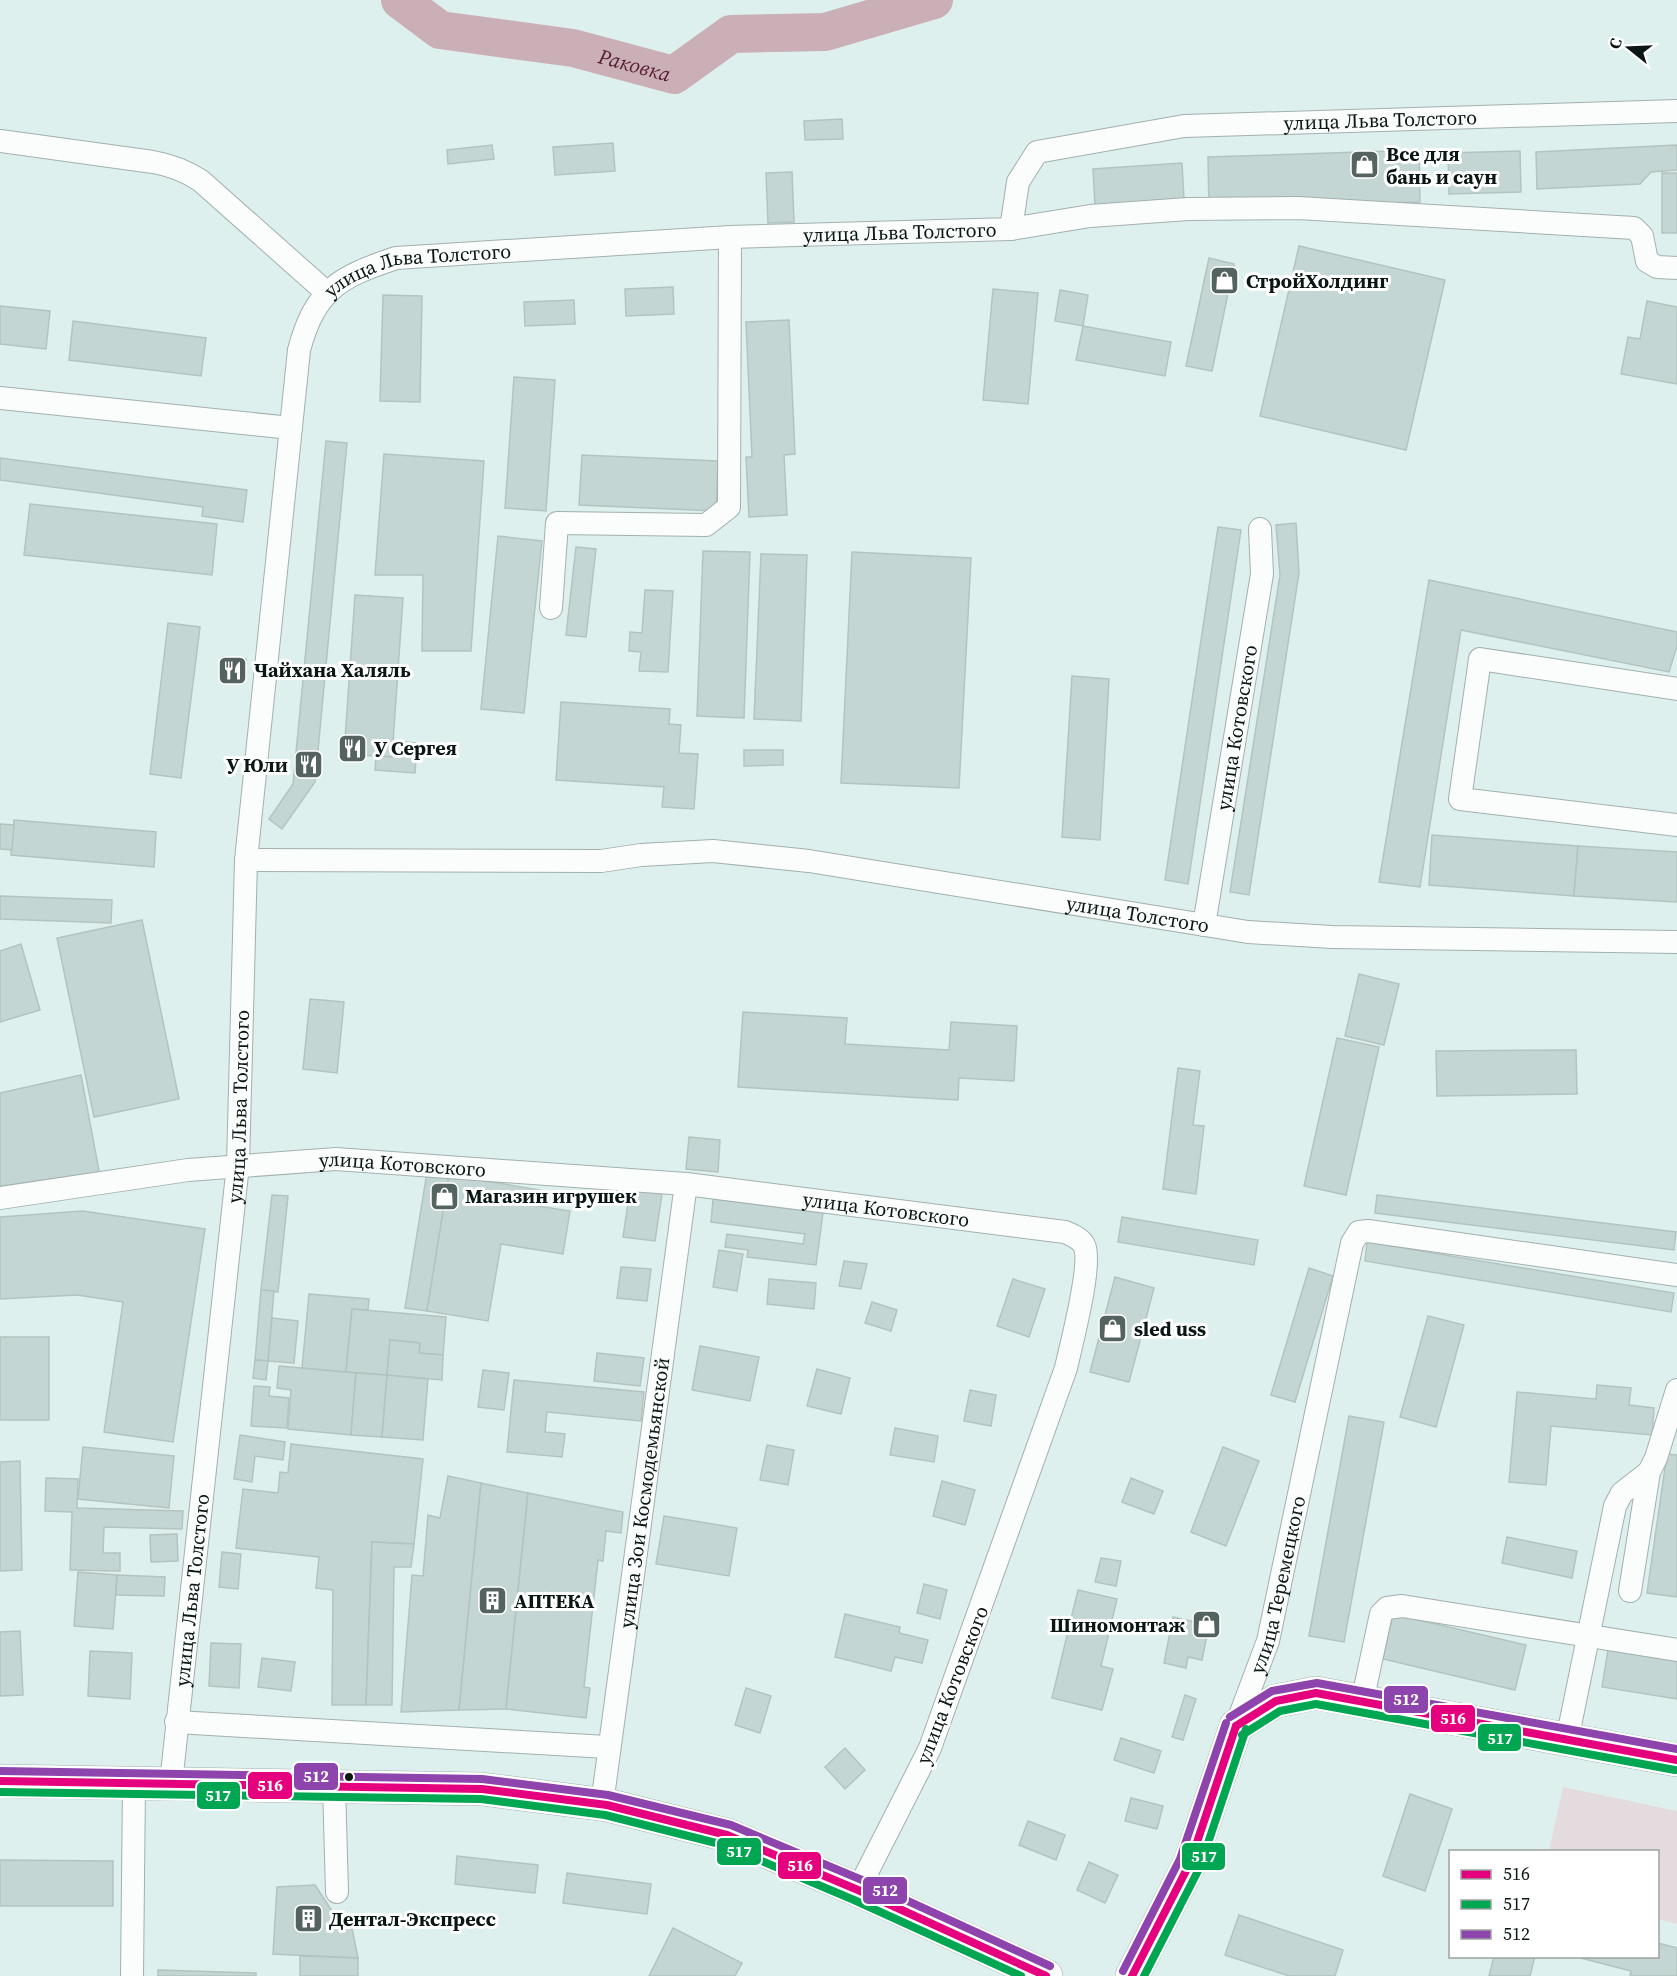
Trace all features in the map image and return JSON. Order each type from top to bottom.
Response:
[{"type":"highway","points":[[1236,1726],[1276,1701],[1316,1693],[1677,1760]]},
{"type":"highway","name":"улица Теремецкого","points":[[1132,1976],[1190,1863],[1236,1726]]},
{"type":"highway","points":[[0,1781],[482,1789],[602,1804],[727,1834],[858,1890],[1046,1976]]},
{"type":"street","name":"улица Льва Толстого","points":[[171,1783],[238,1165],[246,860],[299,350],[307,320],[326,291],[364,269],[396,258],[730,237],[1011,229],[1018,182],[1036,152],[1184,126],[1677,111]]},
{"type":"street","points":[[0,141],[153,162],[170,165],[189,173],[326,291]]},
{"type":"street","points":[[1011,229],[1090,216],[1188,209],[1298,208],[1634,228],[1642,236],[1647,261],[1657,267],[1677,268]]},
{"type":"street","points":[[551,608],[557,523],[706,525],[729,507],[730,237]]},
{"type":"street","points":[[0,398],[291,429]]},
{"type":"street","name":"улица Котовского","points":[[1204,926],[1262,574],[1260,529]]},
{"type":"street","points":[[1677,689],[1480,659],[1460,799],[1677,825]]},
{"type":"street","name":"улица Толстого","points":[[246,860],[601,861],[641,855],[713,851],[809,861],[1248,932],[1332,937],[1677,942]]},
{"type":"street","name":"улица Котовского","points":[[0,1198],[188,1170],[336,1159],[686,1184],[1065,1232],[1083,1243],[1087,1253],[1080,1305],[1066,1368],[930,1748],[858,1890]]},
{"type":"street","name":"улица Зои Космодемьянской","points":[[602,1804],[607,1747],[686,1184]]},
{"type":"street","name":"улица Теремецкого","points":[[1236,1726],[1268,1641],[1352,1243],[1359,1232],[1368,1231],[1677,1275]]},
{"type":"street","points":[[1630,1591],[1649,1472],[1675,1404]]},
{"type":"street","points":[[1567,1740],[1615,1506],[1622,1493],[1649,1472]]},
{"type":"street","points":[[1362,1702],[1382,1614],[1388,1608],[1402,1605],[1677,1650]]},
{"type":"street","points":[[176,1722],[607,1747]]},
{"type":"street","points":[[132,1976],[134,1784]]},
{"type":"street","points":[[334,1785],[337,1892]]},
{"type":"shaded area","points":[[1563,1787],[1677,1811],[1677,1924],[1659,1919],[1659,1850],[1549,1850]]},
{"type":"building","points":[[842,119],[843,139],[805,140],[804,121]]},
{"type":"building","points":[[613,143],[615,171],[555,175],[553,147]]},
{"type":"building","points":[[492,145],[494,159],[448,164],[447,150]]},
{"type":"building","points":[[1677,145],[1677,170],[1651,172],[1640,184],[1537,189],[1536,152]]},
{"type":"building","points":[[1419,150],[1420,202],[1209,209],[1208,157]]},
{"type":"building","points":[[1520,151],[1521,192],[1449,194],[1448,153]]},
{"type":"building","points":[[1182,163],[1184,199],[1095,205],[1093,169]]},
{"type":"building","points":[[792,172],[794,222],[768,223],[766,173]]},
{"type":"building","points":[[1662,173],[1677,173],[1677,233],[1662,233]]},
{"type":"building","points":[[1299,246],[1445,280],[1406,450],[1260,416]]},
{"type":"building","points":[[1209,258],[1234,264],[1212,371],[1186,366]]},
{"type":"building","points":[[673,287],[674,314],[626,316],[625,289]]},
{"type":"building","points":[[993,289],[1038,293],[1028,404],[983,400]]},
{"type":"building","points":[[1060,290],[1088,295],[1083,326],[1055,321]]},
{"type":"building","points":[[383,295],[422,296],[420,402],[380,401]]},
{"type":"building","points":[[574,300],[575,324],[525,326],[524,302]]},
{"type":"building","points":[[1647,301],[1677,307],[1677,384],[1621,374],[1628,337],[1640,339]]},
{"type":"building","points":[[0,306],[50,311],[46,349],[0,344]]},
{"type":"building","points":[[789,320],[795,454],[784,455],[787,515],[749,517],[746,457],[752,457],[746,322]]},
{"type":"building","points":[[73,321],[206,338],[201,376],[69,360]]},
{"type":"building","points":[[1083,326],[1171,342],[1165,376],[1076,360]]},
{"type":"building","points":[[514,377],[555,380],[546,511],[505,508]]},
{"type":"building","points":[[326,441],[347,443],[315,782],[282,829],[269,819],[293,784]]},
{"type":"building","points":[[384,454],[484,461],[471,651],[422,651],[423,575],[375,575]]},
{"type":"building","points":[[582,455],[718,461],[716,511],[579,505]]},
{"type":"building","points":[[0,458],[247,490],[243,522],[202,516],[203,507],[0,480]]},
{"type":"building","points":[[30,504],[217,524],[212,575],[24,555]]},
{"type":"building","points":[[1296,523],[1299,573],[1249,895],[1230,892],[1280,575],[1276,525]]},
{"type":"building","points":[[1218,527],[1241,530],[1188,884],[1165,880]]},
{"type":"building","points":[[498,536],[542,541],[524,713],[481,709]]},
{"type":"building","points":[[576,547],[596,549],[586,637],[566,635]]},
{"type":"building","points":[[703,551],[750,552],[744,718],[697,716]]},
{"type":"building","points":[[852,552],[971,558],[959,788],[841,783]]},
{"type":"building","points":[[761,554],[807,555],[801,721],[754,719]]},
{"type":"building","points":[[1429,580],[1677,632],[1677,646],[1669,672],[1461,630],[1420,887],[1379,882]]},
{"type":"building","points":[[645,590],[673,591],[668,672],[639,671],[641,652],[629,651],[630,632],[642,633]]},
{"type":"building","points":[[355,595],[403,598],[392,757],[344,754]]},
{"type":"building","points":[[168,623],[200,627],[181,778],[150,774]]},
{"type":"building","name":"Чайхана Халяль","points":[[223,657],[246,659],[243,683],[221,681]]},
{"type":"building","points":[[1072,676],[1109,679],[1100,840],[1062,837]]},
{"type":"building","points":[[561,702],[670,709],[669,724],[681,725],[679,753],[698,754],[694,809],[662,807],[664,787],[556,780]]},
{"type":"building","points":[[393,741],[417,743],[415,773],[375,770],[376,756],[392,757]]},
{"type":"building","points":[[744,750],[783,750],[783,765],[744,766]]},
{"type":"building","points":[[14,820],[156,832],[154,867],[11,855]]},
{"type":"building","points":[[0,824],[14,825],[12,850],[0,849]]},
{"type":"building","points":[[1432,835],[1578,846],[1574,896],[1429,885]]},
{"type":"building","points":[[1578,846],[1677,852],[1677,902],[1574,896]]},
{"type":"building","points":[[0,896],[112,900],[111,923],[0,919]]},
{"type":"building","points":[[142,920],[179,1099],[94,1117],[57,938]]},
{"type":"building","points":[[21,944],[40,1010],[0,1022],[0,951]]},
{"type":"building","points":[[1359,974],[1399,984],[1384,1045],[1345,1036]]},
{"type":"building","points":[[310,999],[344,1002],[337,1073],[303,1069]]},
{"type":"building","points":[[743,1012],[847,1018],[845,1044],[949,1050],[951,1022],[1017,1026],[1014,1081],[959,1078],[958,1100],[738,1087]]},
{"type":"building","points":[[1337,1038],[1379,1047],[1346,1195],[1304,1186]]},
{"type":"building","points":[[1576,1050],[1577,1094],[1437,1096],[1436,1051]]},
{"type":"building","points":[[1178,1068],[1200,1071],[1193,1125],[1204,1126],[1196,1194],[1163,1189]]},
{"type":"building","points":[[81,1075],[100,1176],[0,1188],[0,1093]]},
{"type":"building","points":[[689,1137],[720,1140],[718,1172],[686,1169]]},
{"type":"building","points":[[427,1172],[449,1175],[427,1311],[405,1308]]},
{"type":"building","points":[[449,1175],[540,1190],[538,1206],[570,1211],[563,1254],[501,1244],[488,1321],[427,1311]]},
{"type":"building","points":[[630,1189],[662,1194],[655,1241],[623,1237]]},
{"type":"building","points":[[272,1195],[288,1196],[278,1292],[261,1290]]},
{"type":"building","points":[[1377,1195],[1676,1232],[1674,1250],[1375,1213]]},
{"type":"building","points":[[713,1199],[823,1213],[816,1265],[747,1257],[748,1250],[725,1247],[727,1234],[803,1244],[805,1234],[711,1222]]},
{"type":"building","points":[[83,1211],[205,1229],[173,1442],[104,1432],[123,1302],[77,1295],[0,1299],[0,1217]]},
{"type":"building","points":[[1122,1217],[1258,1240],[1254,1265],[1118,1242]]},
{"type":"building","points":[[1367,1242],[1674,1293],[1671,1312],[1365,1261]]},
{"type":"building","points":[[719,1250],[743,1254],[737,1291],[713,1287]]},
{"type":"building","points":[[844,1261],[867,1264],[861,1289],[839,1286]]},
{"type":"building","points":[[621,1267],[651,1269],[647,1301],[617,1298]]},
{"type":"building","points":[[1309,1268],[1333,1276],[1295,1402],[1271,1395]]},
{"type":"building","points":[[1115,1277],[1154,1288],[1129,1382],[1090,1372]]},
{"type":"building","points":[[769,1279],[816,1283],[814,1309],[767,1304]]},
{"type":"building","points":[[1013,1279],[1045,1289],[1029,1337],[997,1326]]},
{"type":"building","points":[[261,1290],[274,1291],[268,1361],[255,1360]]},
{"type":"building","points":[[309,1294],[369,1299],[368,1310],[352,1309],[346,1372],[302,1368]]},
{"type":"building","points":[[872,1302],[897,1310],[891,1331],[865,1323]]},
{"type":"building","points":[[352,1309],[446,1317],[443,1355],[419,1353],[420,1343],[390,1340],[387,1375],[346,1372]]},
{"type":"building","points":[[1428,1316],[1464,1325],[1436,1427],[1400,1417]]},
{"type":"building","points":[[272,1318],[298,1321],[294,1363],[268,1361]]},
{"type":"building","points":[[0,1337],[49,1337],[49,1420],[0,1420]]},
{"type":"building","points":[[390,1340],[420,1343],[419,1353],[443,1355],[442,1380],[387,1375]]},
{"type":"building","points":[[700,1346],[759,1357],[750,1401],[692,1390]]},
{"type":"building","points":[[597,1353],[644,1358],[640,1386],[594,1381]]},
{"type":"building","points":[[255,1360],[268,1361],[266,1380],[253,1378]]},
{"type":"building","points":[[279,1366],[356,1373],[351,1435],[288,1429],[291,1390],[277,1388]]},
{"type":"building","points":[[817,1369],[850,1378],[841,1414],[807,1406]]},
{"type":"building","points":[[483,1370],[509,1373],[504,1410],[478,1407]]},
{"type":"building","points":[[356,1373],[387,1375],[382,1437],[351,1435]]},
{"type":"building","points":[[387,1375],[428,1379],[423,1440],[382,1437]]},
{"type":"building","points":[[514,1380],[644,1392],[641,1421],[547,1412],[545,1432],[565,1434],[562,1457],[507,1452]]},
{"type":"building","points":[[1597,1385],[1631,1388],[1629,1405],[1654,1408],[1652,1435],[1551,1426],[1546,1485],[1509,1482],[1517,1392],[1596,1399]]},
{"type":"building","points":[[254,1386],[270,1387],[269,1396],[289,1398],[287,1428],[251,1426]]},
{"type":"building","points":[[970,1390],[996,1395],[991,1426],[964,1421]]},
{"type":"building","points":[[1349,1416],[1384,1422],[1344,1642],[1309,1636]]},
{"type":"building","points":[[895,1428],[938,1436],[934,1462],[890,1455]]},
{"type":"building","points":[[240,1435],[285,1442],[283,1460],[255,1456],[252,1482],[234,1479]]},
{"type":"building","points":[[291,1444],[423,1459],[414,1544],[372,1542],[366,1705],[332,1705],[333,1590],[316,1588],[319,1557],[236,1548],[243,1489],[278,1493],[280,1472],[288,1473]]},
{"type":"building","points":[[767,1445],[794,1450],[788,1485],[760,1480]]},
{"type":"building","points":[[83,1447],[174,1456],[169,1508],[78,1499]]},
{"type":"building","points":[[1223,1447],[1259,1461],[1226,1546],[1191,1532]]},
{"type":"building","points":[[1667,1454],[1677,1455],[1677,1597],[1647,1593]]},
{"type":"building","points":[[20,1461],[22,1570],[0,1571],[0,1462]]},
{"type":"building","points":[[448,1476],[481,1483],[459,1710],[401,1712],[412,1575],[423,1576],[428,1515],[440,1518]]},
{"type":"building","points":[[46,1478],[78,1479],[77,1508],[183,1511],[182,1529],[104,1527],[103,1553],[120,1553],[120,1571],[70,1570],[72,1512],[45,1511]]},
{"type":"building","points":[[1131,1478],[1163,1491],[1154,1514],[1122,1502]]},
{"type":"building","points":[[942,1481],[975,1490],[965,1525],[933,1516]]},
{"type":"building","name":"АПТЕКА","points":[[481,1483],[528,1493],[506,1709],[459,1710]]},
{"type":"building","points":[[528,1493],[623,1512],[621,1533],[606,1531],[603,1561],[598,1560],[584,1687],[590,1688],[586,1718],[506,1709]]},
{"type":"building","points":[[664,1516],[737,1528],[729,1576],[656,1564]]},
{"type":"building","points":[[177,1534],[178,1561],[151,1562],[150,1535]]},
{"type":"building","points":[[1507,1537],[1577,1551],[1572,1578],[1502,1563]]},
{"type":"building","points":[[372,1542],[414,1544],[411,1567],[394,1567],[392,1705],[366,1705]]},
{"type":"building","points":[[222,1552],[241,1554],[238,1589],[219,1587]]},
{"type":"building","points":[[1101,1558],[1121,1561],[1116,1586],[1095,1582]]},
{"type":"building","points":[[78,1572],[117,1575],[113,1629],[74,1626]]},
{"type":"building","points":[[117,1575],[165,1577],[164,1596],[116,1595]]},
{"type":"building","points":[[924,1584],[947,1590],[940,1619],[917,1613]]},
{"type":"building","points":[[1078,1590],[1117,1599],[1101,1666],[1113,1669],[1102,1710],[1052,1698]]},
{"type":"building","points":[[845,1614],[900,1627],[899,1633],[928,1640],[922,1663],[895,1657],[891,1671],[835,1657]]},
{"type":"building","points":[[1393,1614],[1526,1645],[1515,1690],[1383,1659]]},
{"type":"building","points":[[1173,1617],[1209,1625],[1202,1660],[1188,1657],[1186,1668],[1164,1663]]},
{"type":"building","points":[[20,1631],[23,1695],[0,1696],[0,1632]]},
{"type":"building","points":[[211,1643],[241,1644],[239,1688],[209,1686]]},
{"type":"building","points":[[1608,1650],[1677,1661],[1677,1699],[1602,1687]]},
{"type":"building","points":[[90,1651],[132,1653],[130,1699],[88,1696]]},
{"type":"building","points":[[262,1658],[295,1662],[291,1691],[258,1687]]},
{"type":"building","points":[[746,1688],[771,1696],[760,1733],[735,1725]]},
{"type":"building","points":[[1185,1695],[1196,1699],[1183,1740],[1172,1737]]},
{"type":"building","points":[[1121,1738],[1161,1751],[1154,1773],[1114,1760]]},
{"type":"building","points":[[845,1748],[865,1770],[845,1789],[825,1767]]},
{"type":"building","points":[[1410,1794],[1452,1809],[1425,1891],[1383,1876]]},
{"type":"building","points":[[1131,1798],[1163,1806],[1157,1829],[1125,1821]]},
{"type":"building","points":[[1028,1821],[1065,1835],[1056,1860],[1019,1845]]},
{"type":"building","points":[[457,1856],[538,1865],[535,1893],[455,1884]]},
{"type":"building","points":[[0,1860],[113,1861],[113,1906],[0,1906]]},
{"type":"building","points":[[1089,1862],[1118,1875],[1105,1903],[1077,1890]]},
{"type":"building","points":[[567,1873],[651,1884],[647,1914],[563,1903]]},
{"type":"building","name":"Дентал-Экспресс","points":[[315,1885],[332,1911],[352,1928],[358,1958],[273,1954],[277,1887]]},
{"type":"building","points":[[1239,1915],[1343,1950],[1335,1976],[1289,1976],[1225,1955]]},
{"type":"building","points":[[673,1928],[742,1963],[735,1976],[649,1976]]},
{"type":"building","points":[[1659,1943],[1677,1948],[1677,1976],[1630,1976],[1631,1971],[1581,1958],[1659,1958]]},
{"type":"building","points":[[300,1956],[358,1958],[358,1976],[300,1976]]},
{"type":"building","points":[[1494,1958],[1534,1958],[1530,1976],[1489,1976]]},
{"type":"building","points":[[158,1970],[256,1973],[256,1976],[158,1976]]},
{"type":"waterway","name":"Раковка","points":[[400,0],[440,30],[573,48],[674,75],[731,34],[825,32],[934,0]]},
{"type":"waterway","points":[[427,0],[427,20]]},
{"type":"transit line","name":"512","points":[[1230,1717],[1272,1691],[1317,1683],[1677,1749]]},
{"type":"transit line","name":"516","points":[[1236,1726],[1276,1701],[1316,1693],[1677,1760]]},
{"type":"transit line","name":"517","points":[[1242,1735],[1280,1711],[1316,1704],[1675,1770]]},
{"type":"transit line","name":"512","points":[[1123,1971],[1180,1859],[1226,1723]]},
{"type":"transit line","name":"516","points":[[1132,1976],[1190,1863],[1236,1726]]},
{"type":"transit line","name":"517","points":[[1144,1976],[1200,1867],[1246,1729]]},
{"type":"transit line","name":"512","points":[[0,1771],[482,1779],[608,1795],[731,1825],[862,1880],[1050,1966]]},
{"type":"transit line","name":"516","points":[[0,1781],[482,1789],[607,1805],[727,1835],[858,1890],[1046,1976]]},
{"type":"transit line","name":"517","points":[[0,1792],[481,1799],[605,1815],[724,1845],[854,1900],[1021,1976]]},
{"type":"place","name":"Все для бань и саун","points":[[1365,165]]},
{"type":"place","name":"СтройХолдинг","points":[[1225,281]]},
{"type":"place","name":"Чайхана Халяль","points":[[233,670]]},
{"type":"place","name":"У Сергея","points":[[353,748]]},
{"type":"place","name":"У Юли","points":[[309,765]]},
{"type":"place","name":"Магазин игрушек","points":[[444,1196]]},
{"type":"place","name":"sled uss","points":[[1113,1329]]},
{"type":"place","name":"АПТЕКА","points":[[493,1601]]},
{"type":"place","name":"Шиномонтаж","points":[[1206,1625]]},
{"type":"place","name":"Дентал-Экспресс","points":[[308,1919]]}]
